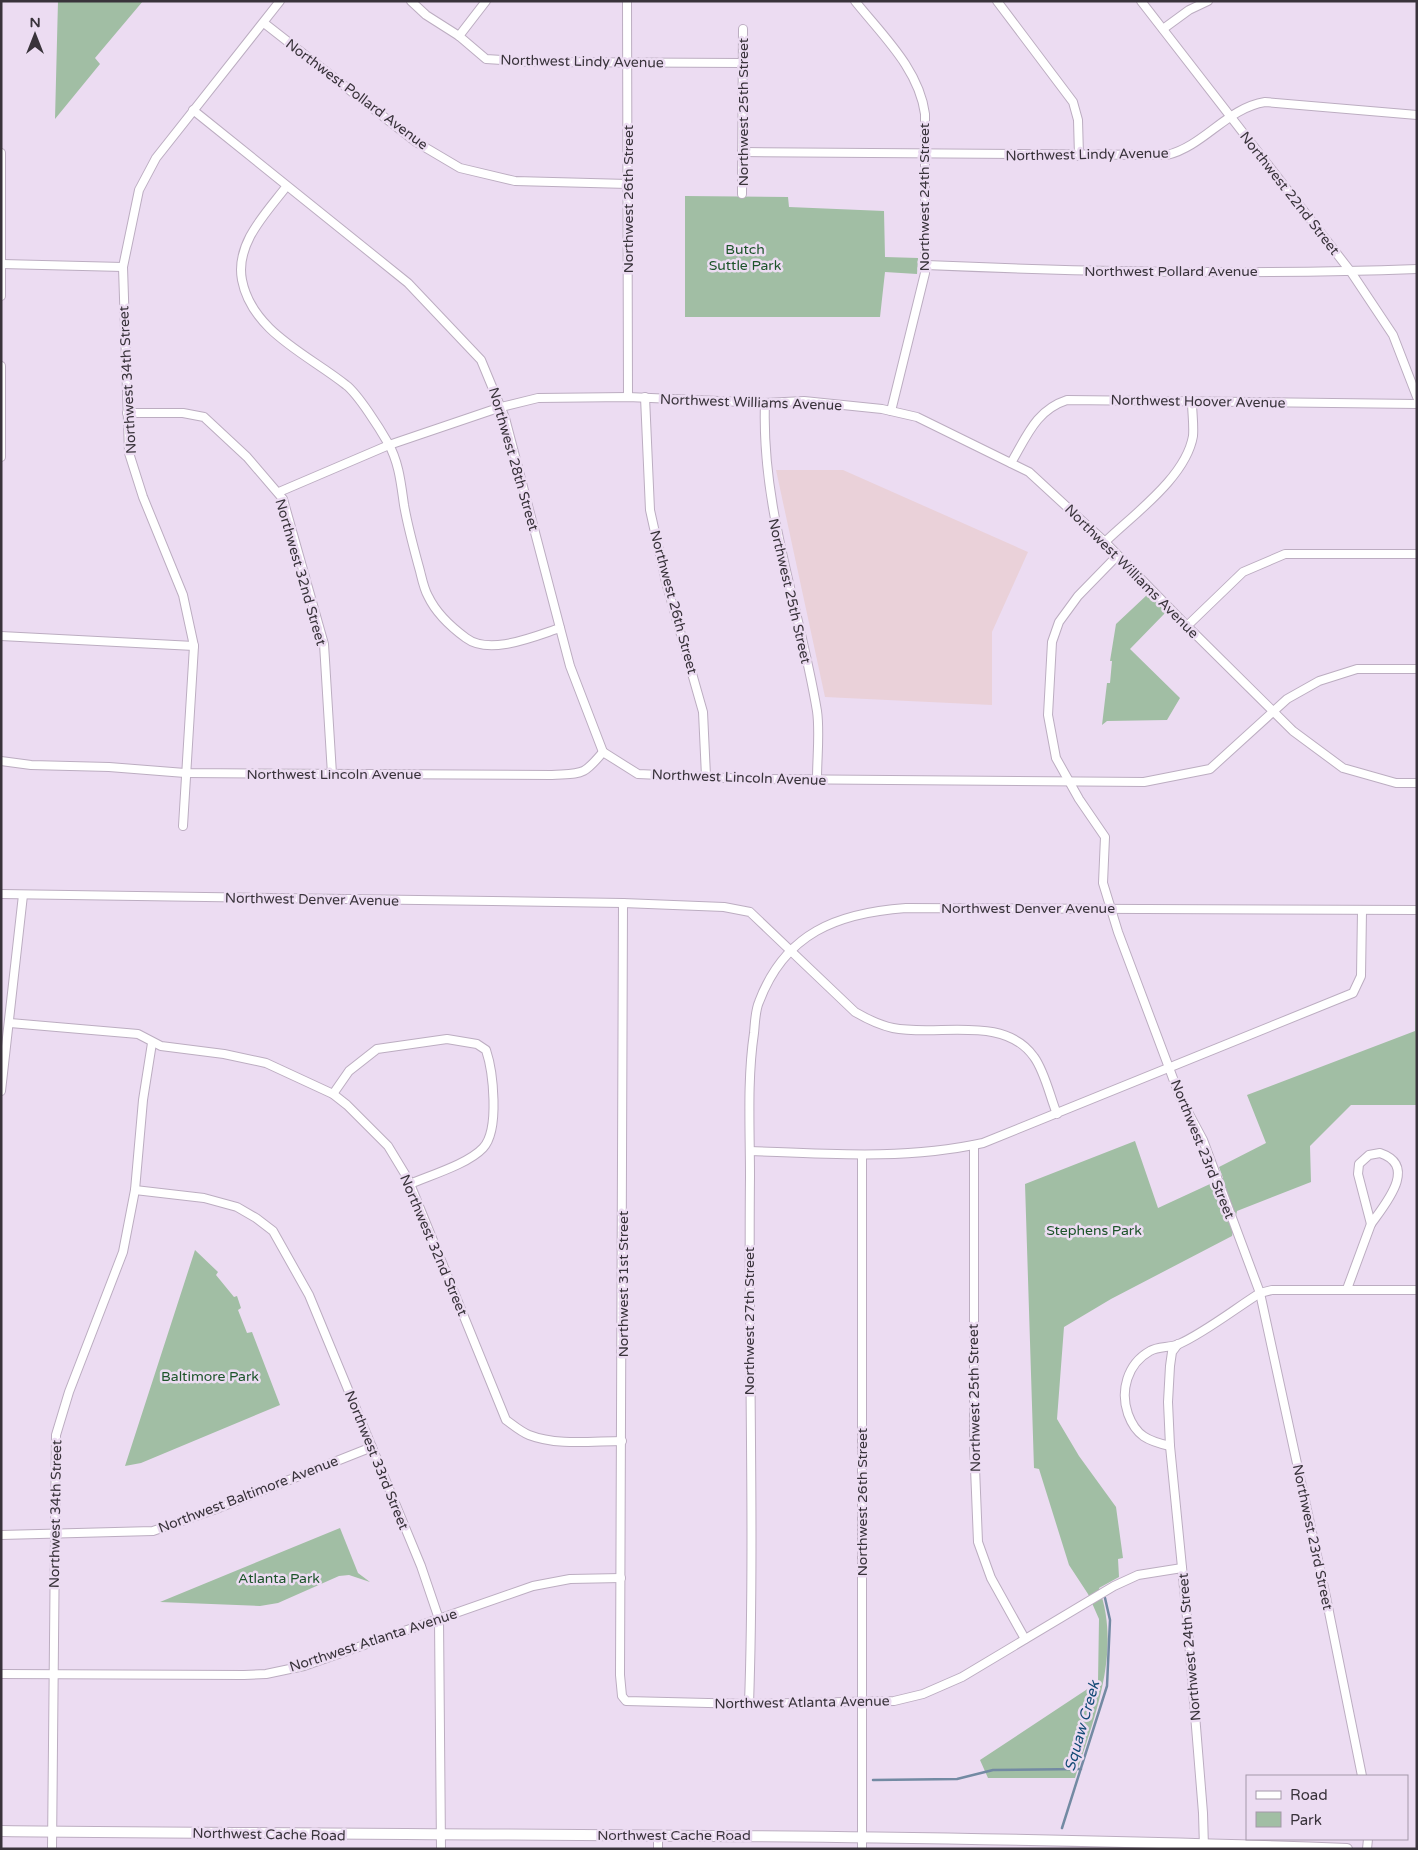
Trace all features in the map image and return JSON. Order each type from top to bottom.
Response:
[{"type":"main road","name":"Northwest Cache Road","points":[[1,1831],[442,1836],[862,1837],[1347,1849]]},
{"type":"street","name":"Northwest 34th Street","points":[[183,826],[194,646],[183,595],[143,497],[129,453],[124,267],[139,190],[156,158],[280,1]]},
{"type":"street","name":"Northwest Lindy Avenue","points":[[411,1],[426,14],[459,36],[486,59],[532,62],[743,63]]},
{"type":"street","points":[[459,36],[486,1]]},
{"type":"street","name":"Northwest 26th Street","points":[[627,1],[628,397]]},
{"type":"street","name":"Northwest 24th Street","points":[[855,1],[909,69],[920,89],[925,114],[926,265],[891,411]]},
{"type":"street","points":[[997,1],[1069,94],[1078,120],[1079,156]]},
{"type":"street","name":"Northwest 22nd Street","points":[[1141,1],[1351,272],[1393,335],[1417,397]]},
{"type":"street","points":[[1163,28],[1188,10],[1208,1]]},
{"type":"street","name":"Northwest Pollard Avenue","points":[[264,23],[416,142],[460,168],[515,181],[628,184]]},
{"type":"street","name":"Northwest 25th Street","points":[[742,194],[743,29]]},
{"type":"street","name":"Northwest Lindy Avenue","points":[[742,152],[1156,156],[1176,153],[1194,144],[1252,104],[1265,102],[1417,116]]},
{"type":"street","name":"Northwest 28th Street","points":[[193,110],[286,187],[408,283],[481,360],[501,407],[570,666],[603,752]]},
{"type":"street","points":[[1,153],[1,296]]},
{"type":"street","points":[[286,187],[251,232],[244,252],[241,277],[244,288],[257,314],[268,326],[319,367],[348,386],[389,445],[398,467],[408,530],[427,596],[446,622],[468,640],[484,644],[509,644],[560,628]]},
{"type":"street","points":[[2,264],[124,267]]},
{"type":"street","name":"Northwest Pollard Avenue","points":[[926,265],[1082,272],[1351,272],[1417,269]]},
{"type":"street","points":[[1,366],[1,457]]},
{"type":"street","name":"Northwest 26th Street","points":[[645,397],[650,510],[666,582],[703,712],[706,776]]},
{"type":"street","name":"Northwest Williams Avenue","points":[[279,492],[389,445],[501,407],[538,398],[645,397],[765,403],[804,401],[891,411],[918,417],[1029,472],[1105,542],[1273,712]]},
{"type":"street","name":"Northwest Hoover Avenue","points":[[1011,462],[1041,413],[1052,404],[1067,400],[1417,404]]},
{"type":"street","points":[[1105,542],[1176,474],[1189,450],[1193,435],[1192,401]]},
{"type":"street","name":"Northwest 25th Street","points":[[765,403],[764,424],[772,512],[817,712],[818,779]]},
{"type":"street","name":"Northwest 32nd Street","points":[[127,413],[183,413],[204,417],[247,457],[279,492],[283,499],[324,644],[332,774]]},
{"type":"street","points":[[1187,626],[1243,572],[1285,554],[1417,554]]},
{"type":"street","name":"Northwest 23rd Street","points":[[1117,556],[1078,596],[1059,622],[1052,642],[1048,716],[1056,758],[1105,838],[1103,883],[1110,908],[1180,1097],[1202,1140],[1260,1293],[1324,1588],[1362,1775]]},
{"type":"street","points":[[1,636],[194,646]]},
{"type":"street","points":[[1417,670],[1357,669],[1320,681],[1287,699],[1273,712],[1293,731],[1343,768],[1396,783],[1417,783]]},
{"type":"street","name":"Northwest Lincoln Avenue","points":[[1,761],[32,765],[109,766],[185,773],[581,773],[587,770],[603,752],[638,774],[818,779],[1144,782],[1210,769],[1273,712]]},
{"type":"street","name":"Northwest Denver Avenue","points":[[1,894],[623,904]]},
{"type":"street","points":[[1,1091],[23,895]]},
{"type":"street","points":[[623,904],[724,907],[750,912],[855,1012],[874,1022],[895,1028],[992,1032],[1010,1036],[1023,1044],[1035,1058],[1057,1114]]},
{"type":"street","name":"Northwest 31st Street","points":[[623,904],[620,1675],[622,1696],[626,1701],[630,1702]]},
{"type":"street","name":"Northwest Denver Avenue","points":[[792,950],[810,932],[851,916],[878,910],[1110,908],[1417,910]]},
{"type":"street","points":[[750,1151],[862,1155],[942,1152],[974,1145],[1057,1114],[1353,994],[1360,976],[1362,911]]},
{"type":"street","name":"Northwest 27th Street","points":[[749,1704],[752,1628],[748,1331],[750,1060],[758,1003],[778,968],[792,950]]},
{"type":"street","name":"Northwest 32nd Street","points":[[10,1023],[138,1034],[152,1043],[266,1063],[333,1094],[388,1146],[410,1184],[506,1420],[527,1434],[540,1439],[622,1441]]},
{"type":"street","points":[[333,1094],[349,1071],[377,1049],[447,1040],[477,1044],[486,1050],[494,1103],[490,1135],[485,1146],[475,1155],[410,1184]]},
{"type":"street","name":"Northwest 34th Street","points":[[52,1849],[54,1468],[57,1429],[69,1392],[123,1252],[135,1190],[143,1100],[152,1043]]},
{"type":"street","name":"Northwest 25th Street","points":[[974,1145],[974,1424],[978,1542],[991,1578],[1025,1638]]},
{"type":"street","points":[[1346,1289],[1371,1224],[1399,1181],[1401,1171],[1398,1163],[1390,1156],[1380,1153],[1369,1155],[1360,1164],[1358,1174],[1371,1224]]},
{"type":"street","name":"Northwest 26th Street","points":[[862,1155],[862,1849]]},
{"type":"street","name":"Northwest 33rd Street","points":[[135,1190],[204,1198],[237,1207],[273,1231],[309,1295],[421,1566],[439,1619],[441,1849]]},
{"type":"street","points":[[1170,1446],[1150,1442],[1140,1436],[1131,1422],[1126,1406],[1126,1380],[1134,1366],[1150,1350],[1178,1344],[1260,1293],[1272,1290],[1417,1290]]},
{"type":"street","name":"Northwest 24th Street","points":[[1178,1344],[1172,1352],[1170,1366],[1168,1402],[1170,1446],[1182,1568],[1204,1846]]},
{"type":"street","name":"Northwest Baltimore Avenue","points":[[1,1535],[153,1531],[216,1509],[372,1447]]},
{"type":"street","name":"Northwest Atlanta Avenue","points":[[630,1702],[749,1704],[862,1702],[894,1701],[923,1694],[962,1677],[1099,1595],[1138,1575],[1182,1568]]},
{"type":"street","name":"Northwest Atlanta Avenue","points":[[1,1674],[266,1674],[304,1666],[533,1586],[570,1580],[621,1578]]},
{"type":"street","points":[[658,1836],[658,1849]]},
{"type":"shaded area","points":[[776,470],[843,470],[1028,552],[992,632],[992,705],[825,697]]},
{"type":"green space","points":[[58,1],[143,1],[95,58],[100,64],[55,119]]},
{"type":"green space","name":"Butch Suttle Park","points":[[685,196],[788,197],[789,207],[884,211],[885,257],[918,258],[917,274],[885,272],[880,317],[685,317]]},
{"type":"green space","points":[[1148,594],[1166,612],[1130,649],[1180,698],[1167,720],[1107,721],[1102,725],[1107,683],[1110,683],[1112,661],[1110,661],[1116,624]]},
{"type":"green space","name":"Stephens Park","points":[[1416,913],[1417,1105],[1351,1105],[1310,1146],[1311,1182],[1237,1211],[1232,1236],[1111,1299],[1064,1327],[1057,1419],[1079,1456],[1116,1507],[1123,1558],[1118,1559],[1119,1577],[1099,1588],[1108,1636],[1103,1684],[1075,1778],[988,1778],[980,1760],[1098,1682],[1099,1619],[1088,1594],[1069,1565],[1039,1469],[1034,1468],[1025,1184],[1135,1141],[1158,1208],[1223,1178],[1219,1167],[1266,1143],[1247,1095],[1415,1031]]},
{"type":"green space","name":"Baltimore Park","points":[[195,1250],[218,1272],[216,1275],[234,1297],[237,1296],[241,1308],[238,1310],[247,1333],[252,1332],[280,1405],[141,1463],[125,1466]]},
{"type":"green space","name":"Atlanta Park","points":[[340,1528],[358,1573],[370,1582],[349,1575],[339,1576],[278,1603],[260,1606],[160,1602]]},
{"type":"waterway","name":"Squaw Creek","points":[[1062,1828],[1107,1686],[1110,1620],[1105,1598]]},
{"type":"waterway","points":[[873,1780],[957,1779],[993,1770],[1081,1769]]}]
